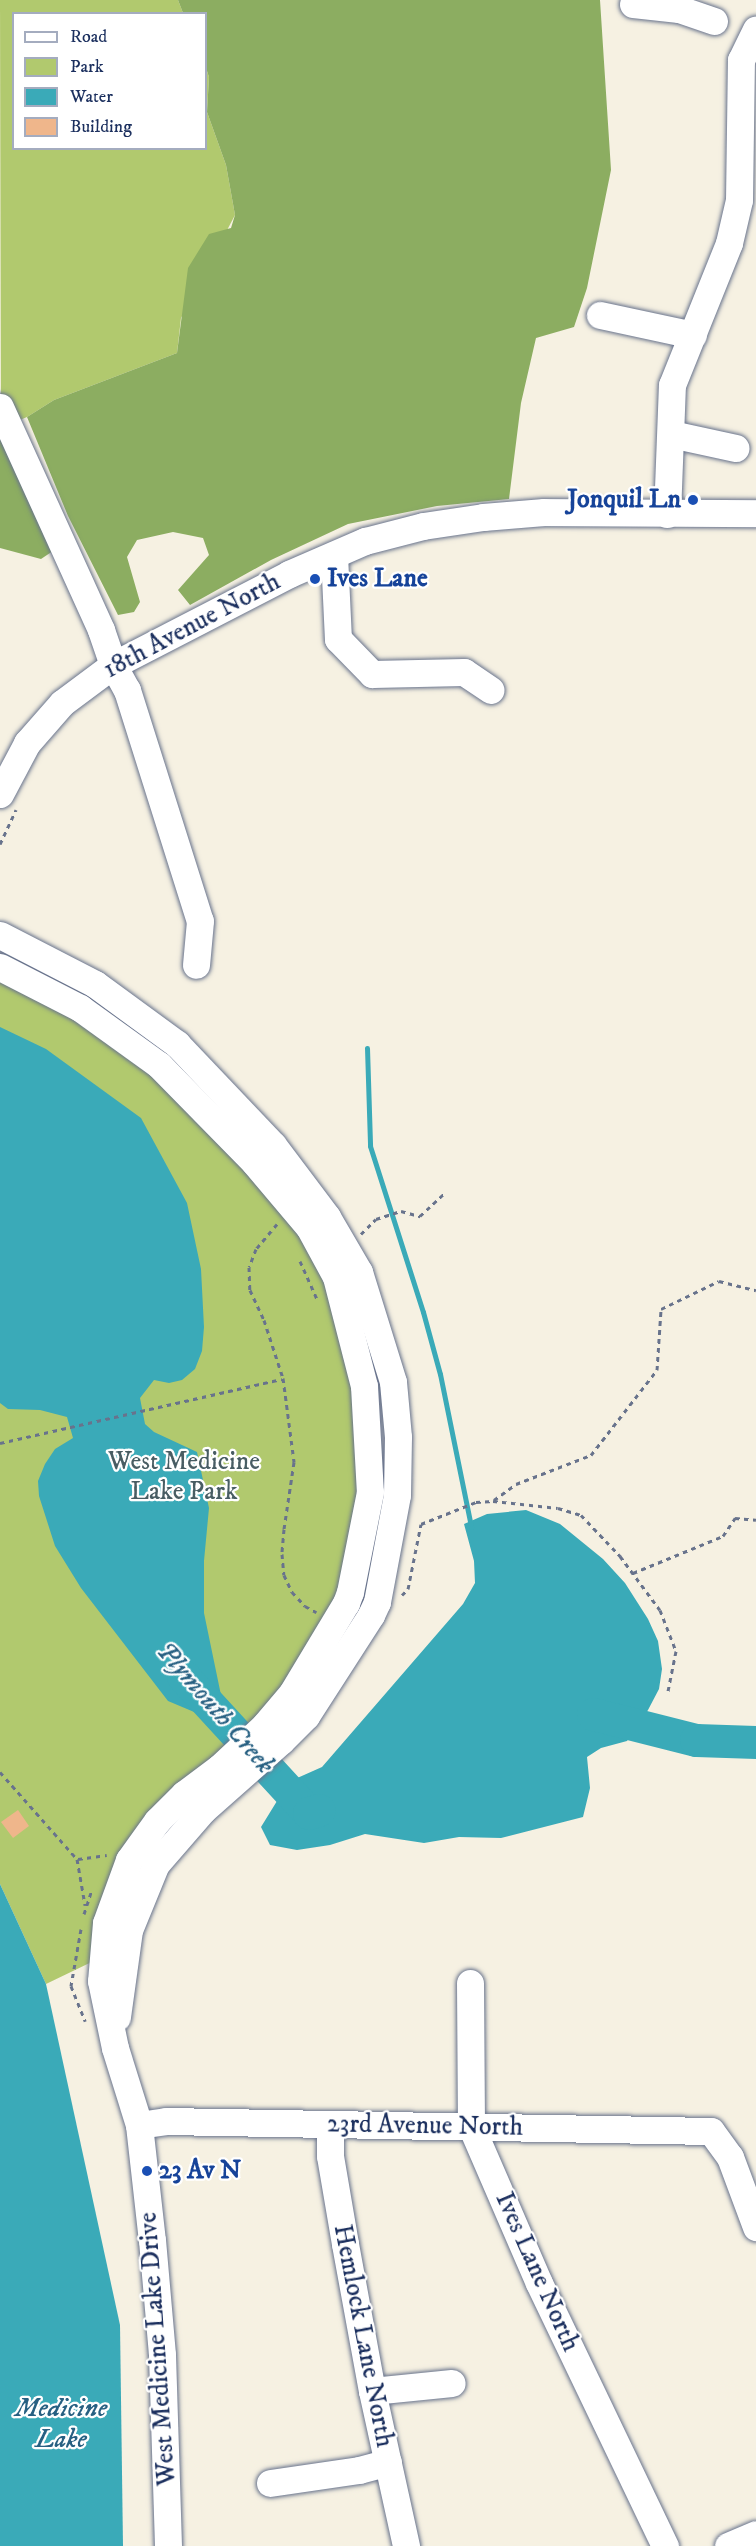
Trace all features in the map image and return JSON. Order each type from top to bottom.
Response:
[{"type":"street","points":[[633,4],[720,11],[749,43],[739,200],[729,243],[672,386],[667,514]]},
{"type":"street","points":[[600,315],[693,335]]},
{"type":"street","points":[[0,407],[101,630],[113,664],[127,690],[200,921],[196,965]]},
{"type":"street","points":[[671,434],[735,448]]},
{"type":"street","name":"18th Avenue North","points":[[10,798],[27,743],[62,703],[113,664],[268,584],[365,541],[423,526],[483,517],[544,512],[756,513]]},
{"type":"street","points":[[334,555],[338,639],[372,674],[464,672],[491,690]]},
{"type":"street","name":"West Medicine Lake Drive","points":[[0,935],[95,984],[177,1044],[273,1145],[332,1225],[358,1272],[393,1382],[398,1437],[398,1495],[377,1602],[371,1615],[306,1716],[273,1733],[227,1775],[184,1794],[156,1821],[129,1860],[106,1923],[101,1981],[114,2048],[139,2125],[153,2240],[162,2355],[168,2546]]},
{"type":"street","name":"West Medicine Lake Drive","points":[[0,967],[80,1008],[159,1065],[254,1161],[309,1227],[336,1277],[364,1386],[370,1492],[346,1603],[292,1693],[273,1733]]},
{"type":"street","name":"Ives Lane North","points":[[470,1983],[471,2126],[539,2283],[665,2546]]},
{"type":"street","name":"23rd Avenue North","points":[[139,2125],[166,2121],[711,2131],[730,2157],[756,2227]]},
{"type":"street","name":"Hemlock Lane North","points":[[330,2125],[330,2156],[372,2391],[406,2546]]},
{"type":"street","points":[[372,2391],[452,2383]]},
{"type":"street","points":[[270,2483],[359,2470],[388,2462]]},
{"type":"street","points":[[728,2546],[756,2534]]},
{"type":"path","points":[[0,844],[10,798]]},
{"type":"path","points":[[383,1217],[398,1212],[420,1216],[444,1194]]},
{"type":"path","points":[[277,1224],[263,1238],[249,1267],[250,1290],[264,1320],[283,1378],[294,1462],[283,1537],[284,1575],[292,1592],[305,1605],[323,1615]]},
{"type":"path","points":[[297,1254],[319,1304]]},
{"type":"path","points":[[493,1501],[516,1484],[591,1455],[657,1370],[661,1309],[718,1281],[756,1290]]},
{"type":"path","points":[[0,1443],[64,1426],[164,1406],[283,1378]]},
{"type":"path","points":[[377,1602],[399,1599],[408,1589],[422,1524],[476,1502],[493,1501],[558,1508],[580,1515],[633,1573],[660,1610],[676,1651],[668,1691]]},
{"type":"path","points":[[633,1573],[723,1536],[735,1518],[756,1520]]},
{"type":"path","points":[[0,1772],[77,1859],[85,1906],[71,1986],[87,2028]]},
{"type":"path","points":[[77,1859],[107,1855],[112,1848]]},
{"type":"green space","points":[[0,0],[178,0],[183,12],[12,12],[12,150],[207,150],[207,112],[226,165],[235,215],[181,318],[177,353],[54,400],[27,417],[1,428]]},
{"type":"green space","points":[[178,0],[600,0],[611,170],[587,288],[574,327],[536,338],[521,403],[509,499],[437,506],[348,524],[271,560],[190,605],[178,590],[209,555],[203,538],[173,532],[137,540],[127,557],[140,602],[134,612],[118,615],[68,516],[27,417],[54,400],[177,353],[188,268],[209,234],[231,228],[235,215],[226,165],[207,112],[209,77],[207,71],[207,12],[183,12]]},
{"type":"green space","points":[[207,71],[209,77],[207,112]]},
{"type":"green space","points":[[0,426],[56,549],[41,559],[0,548]]},
{"type":"green space","name":"West Medicine Lake Park","points":[[0,967],[80,1008],[309,1227],[364,1386],[350,1592],[292,1693],[184,1794],[102,1957],[46,1984],[0,1884]]},
{"type":"water","points":[[0,1027],[46,1049],[141,1118],[187,1203],[201,1269],[204,1327],[202,1351],[195,1369],[182,1380],[169,1383],[154,1380],[140,1398],[145,1424],[154,1432],[197,1452],[209,1508],[204,1561],[204,1613],[222,1700],[206,1717],[168,1701],[81,1588],[55,1546],[39,1496],[38,1481],[55,1449],[73,1438],[67,1417],[40,1410],[8,1409],[0,1403]]},
{"type":"water","points":[[526,1510],[560,1524],[603,1559],[625,1583],[648,1619],[658,1641],[662,1669],[659,1689],[648,1710],[627,1741],[601,1748],[587,1757],[590,1788],[583,1817],[501,1838],[459,1837],[424,1843],[365,1834],[330,1845],[297,1850],[270,1845],[261,1827],[277,1801],[295,1779],[322,1767],[463,1604],[475,1583],[474,1561],[464,1524],[487,1514]]},
{"type":"water","name":"Medicine Lake","points":[[0,1884],[46,1984],[120,2325],[123,2546],[0,2546]]},
{"type":"building","points":[[18,1810],[29,1826],[13,1838],[1,1822]]},
{"type":"waterway","points":[[367,1048],[370,1146],[423,1312],[440,1374],[471,1527]]},
{"type":"waterway","name":"Plymouth Creek","points":[[183,1676],[309,1813],[319,1810]]},
{"type":"waterway","name":"Plymouth Creek","points":[[593,1714],[696,1740],[756,1742]]},
{"type":"place","name":"Jonquil Ln","points":[[693,500]]},
{"type":"place","name":"Ives Lane","points":[[315,579]]},
{"type":"place","name":"23 Av N","points":[[147,2171]]}]
